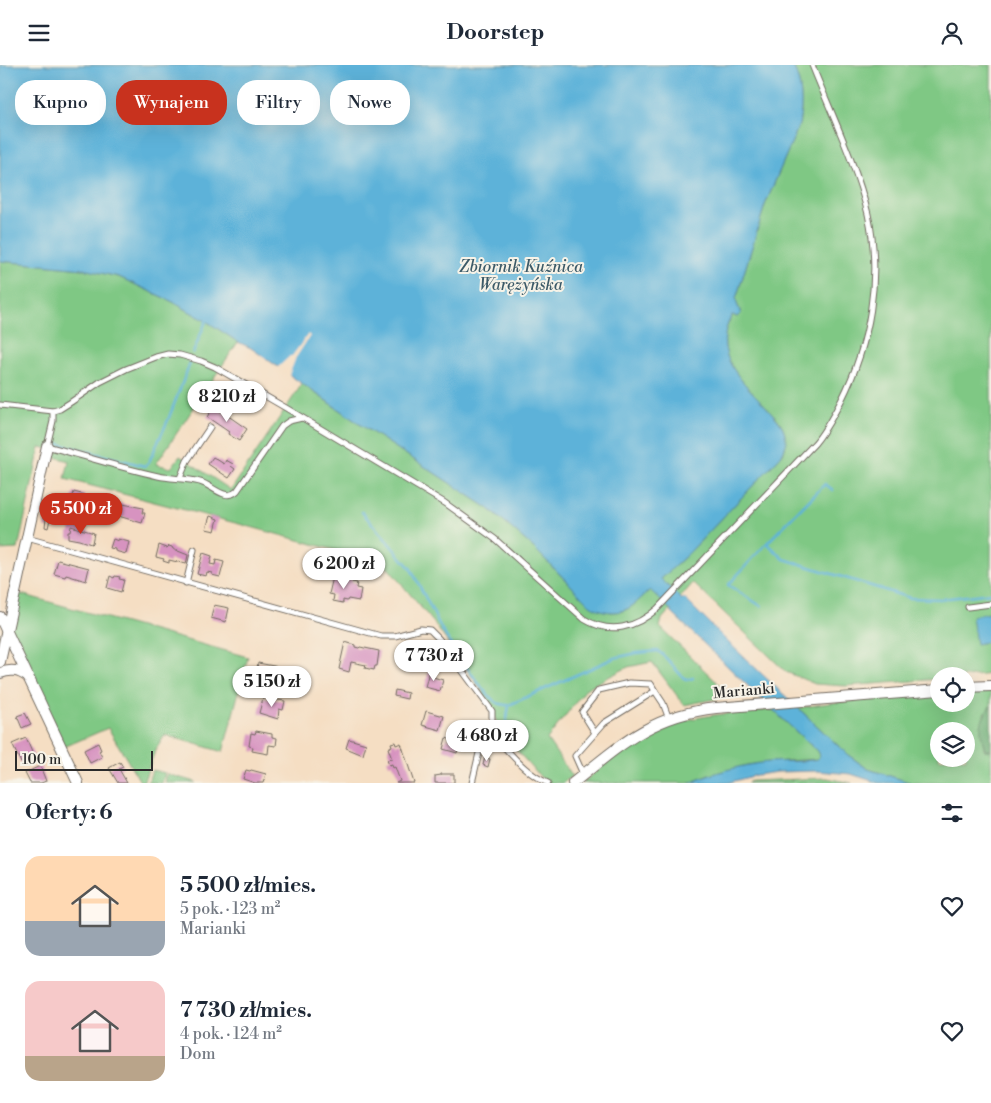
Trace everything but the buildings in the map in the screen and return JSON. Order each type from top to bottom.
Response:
[{"type":"street","points":[[0,661],[47,446]]},
{"type":"street","points":[[0,617],[78,783]]},
{"type":"street","points":[[0,673],[15,670],[23,673],[28,678]]},
{"type":"street","points":[[975,686],[991,685]]},
{"type":"street","name":"Marianki","points":[[573,783],[629,739],[649,727],[687,713],[708,709],[930,691]]},
{"type":"lane","points":[[0,405],[53,411],[71,402],[100,381],[156,357],[168,354],[191,357],[215,367],[445,503],[475,524],[589,622],[616,628],[643,620],[679,586],[820,437],[832,419],[849,386],[864,344],[870,316],[874,281],[873,249],[868,217],[858,182],[812,65]]},
{"type":"lane","points":[[53,411],[53,421],[47,446],[160,476],[202,482],[223,494],[232,495],[237,491],[282,426],[289,421],[302,418]]},
{"type":"lane","points":[[180,478],[187,461],[210,427]]},
{"type":"lane","points":[[27,538],[381,636],[395,636],[420,629],[430,630],[439,639],[492,711],[492,734],[516,760],[538,779],[548,783]]},
{"type":"lane","points":[[186,583],[194,550]]},
{"type":"lane","points":[[968,607],[991,604]]},
{"type":"lane","points":[[595,733],[582,712],[599,690],[629,683],[651,684],[663,703],[669,719]]},
{"type":"lane","points":[[583,775],[576,756],[595,733],[604,723],[655,691]]},
{"type":"lane","points":[[472,783],[483,737],[492,734]]},
{"type":"green space","points":[[793,65],[991,65],[991,674],[975,676],[975,667],[930,667],[930,680],[846,686],[815,684],[786,672],[693,583],[662,619],[660,627],[731,696],[684,705],[652,662],[628,667],[587,688],[547,739],[572,776],[563,783],[546,783],[501,733],[488,700],[434,623],[389,569],[378,560],[65,479],[69,461],[51,456],[50,449],[40,447],[18,549],[0,550],[0,261],[83,269],[119,277],[173,302],[238,342],[156,464],[171,468],[180,456],[231,490],[302,384],[488,508],[535,549],[590,605],[612,612],[623,611],[631,607],[689,553],[782,455],[785,449],[781,424],[733,368],[727,356],[725,344],[726,330],[732,315],[737,317],[740,310],[736,299],[765,205],[799,125],[801,94]]},
{"type":"green space","points":[[17,593],[248,657],[223,752],[165,735],[155,751],[143,783],[141,783],[108,728],[64,747],[10,627]]},
{"type":"green space","points":[[991,690],[991,705],[984,714],[984,750],[991,750],[991,783],[912,783],[868,769],[848,755],[798,708],[829,703],[930,695],[930,712],[975,712],[975,691]]},
{"type":"green space","points":[[991,705],[991,750],[985,750],[981,726]]},
{"type":"green space","points":[[773,710],[817,751],[819,759],[747,765],[709,775],[690,783],[582,783],[634,743],[667,726],[712,715]]},
{"type":"green space","points":[[152,770],[165,773],[162,783],[148,782]]},
{"type":"green space","points":[[167,774],[195,782],[195,783],[165,783]]},
{"type":"green space","points":[[827,778],[852,783],[747,783],[751,781]]},
{"type":"water","name":"Zbiornik Kuźnica Warężyńska","points":[[0,65],[793,65],[801,94],[799,125],[765,205],[736,299],[741,314],[738,317],[732,315],[726,330],[725,344],[727,356],[733,368],[781,424],[786,437],[786,445],[781,456],[689,553],[661,579],[681,599],[685,599],[848,755],[868,769],[912,783],[879,783],[851,774],[818,771],[777,772],[756,775],[727,783],[690,783],[728,769],[768,762],[812,760],[818,759],[819,755],[650,590],[634,604],[622,611],[605,611],[590,605],[535,549],[488,508],[361,425],[251,348],[173,302],[119,277],[83,269],[0,261]]},
{"type":"water","points":[[991,613],[991,641],[976,644],[972,616]]},
{"type":"pier","points":[[308,334],[310,336],[295,359],[288,378],[276,369],[292,356]]},
{"type":"waterway","points":[[193,353],[206,321]]},
{"type":"waterway","points":[[59,444],[145,466],[148,464],[168,420],[190,363]]},
{"type":"waterway","points":[[767,543],[825,484],[833,490]]},
{"type":"waterway","points":[[362,512],[411,569],[442,630],[458,656],[483,689],[497,703],[509,705],[614,658],[637,653],[658,651],[686,680],[693,678]]},
{"type":"waterway","points":[[761,606],[728,585],[767,543],[784,559],[910,598],[941,599],[991,593]]},
{"type":"waterway","points":[[505,731],[509,705]]}]
